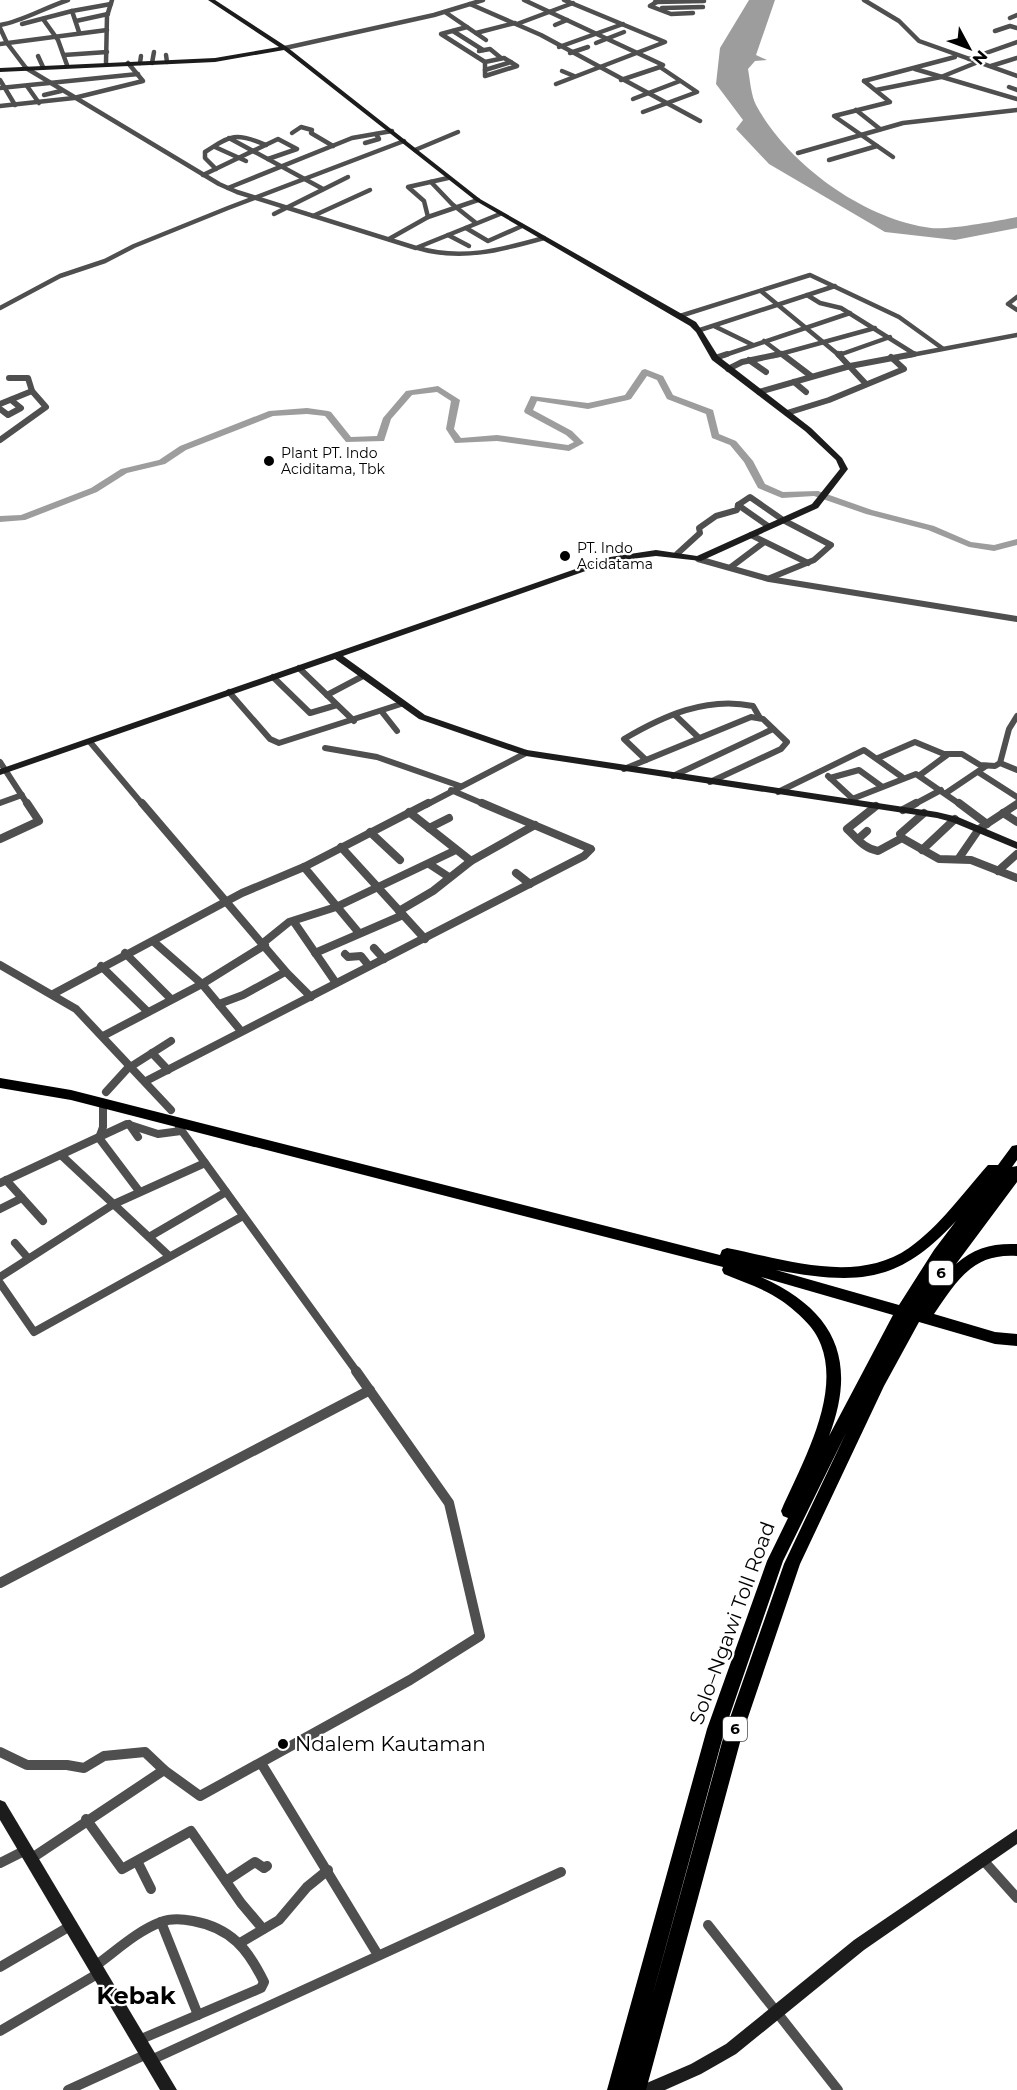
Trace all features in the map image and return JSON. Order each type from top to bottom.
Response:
[{"type":"highway","points":[[0,1077],[94,1094],[725,1254],[853,1295]]},
{"type":"highway","points":[[0,1083],[71,1095],[853,1295],[959,1325],[995,1338],[1017,1340]]},
{"type":"highway","points":[[725,1254],[840,1273],[885,1267],[899,1262],[926,1241],[1017,1148]]},
{"type":"highway","name":"Solo–Ngawi Toll Road","points":[[617,2090],[716,1729],[775,1561],[892,1329],[939,1254],[1017,1148]]},
{"type":"highway","name":"Solo–Ngawi Toll Road","points":[[636,2090],[733,1735],[758,1660],[809,1525],[878,1383],[953,1256],[1017,1171]]},
{"type":"highway","points":[[674,1249],[752,1280],[787,1297],[814,1319],[832,1352],[835,1395],[779,1535],[775,1561]]},
{"type":"highway","points":[[878,1383],[897,1361],[914,1331],[958,1269],[973,1256],[985,1251],[1017,1250]]},
{"type":"highway","points":[[959,1325],[993,1331],[1017,1332]]},
{"type":"street","points":[[68,0],[0,27],[7,43],[26,68],[61,91],[228,188],[253,198],[441,256],[501,250],[544,238]]},
{"type":"street","points":[[211,0],[285,48],[478,200],[680,316],[700,330],[706,348],[715,358],[787,413],[843,462],[844,471],[815,506],[698,559]]},
{"type":"street","points":[[15,105],[2,88],[1,75],[26,68],[129,63],[141,59],[152,63],[166,58],[230,59],[446,12],[483,0]]},
{"type":"street","points":[[526,0],[637,51],[663,65],[662,69]]},
{"type":"street","points":[[556,84],[665,42],[564,0]]},
{"type":"street","points":[[864,0],[899,21],[919,41],[956,57],[991,66],[1017,76]]},
{"type":"street","points":[[693,13],[673,14],[650,6],[658,1],[703,4]]},
{"type":"street","points":[[22,24],[60,17],[91,4],[111,2],[108,14],[106,63]]},
{"type":"street","points":[[501,58],[485,62],[441,34],[516,23],[573,3]]},
{"type":"street","points":[[470,4],[516,23],[700,121]]},
{"type":"street","points":[[656,9],[703,4]]},
{"type":"street","points":[[72,11],[79,32]]},
{"type":"street","points":[[446,12],[486,40]]},
{"type":"street","points":[[76,21],[108,14]]},
{"type":"street","points":[[1010,18],[1017,15]]},
{"type":"street","points":[[43,19],[55,35],[67,65]]},
{"type":"street","points":[[555,25],[567,20]]},
{"type":"street","points":[[560,47],[623,24]]},
{"type":"street","points":[[995,31],[1010,26],[1017,28]]},
{"type":"street","points":[[535,33],[544,29]]},
{"type":"street","points":[[0,44],[55,35],[108,30]]},
{"type":"street","points":[[459,35],[472,30]]},
{"type":"street","points":[[453,31],[483,50]]},
{"type":"street","points":[[596,43],[624,32]]},
{"type":"street","points":[[968,60],[1017,42]]},
{"type":"street","points":[[570,53],[588,47]]},
{"type":"street","points":[[471,53],[490,49],[516,66],[487,76],[484,75],[485,62]]},
{"type":"street","points":[[64,55],[107,52]]},
{"type":"street","points":[[152,63],[154,52]]},
{"type":"street","points":[[479,58],[495,53]]},
{"type":"street","points":[[38,57],[43,67]]},
{"type":"street","points":[[893,157],[834,116],[889,103],[890,100],[864,81],[956,57]]},
{"type":"street","points":[[991,66],[1017,58]]},
{"type":"street","points":[[876,90],[941,77],[978,62]]},
{"type":"street","points":[[0,106],[74,98],[142,81],[129,63]]},
{"type":"street","points":[[656,73],[662,69]]},
{"type":"street","points":[[621,80],[662,69],[696,92],[644,112]]},
{"type":"street","points":[[915,69],[1017,99]]},
{"type":"street","points":[[562,71],[574,76]]},
{"type":"street","points":[[2,88],[138,75]]},
{"type":"street","points":[[627,83],[649,76]]},
{"type":"street","points":[[633,99],[680,81]]},
{"type":"street","points":[[27,86],[39,103]]},
{"type":"street","points":[[623,91],[634,87]]},
{"type":"street","points":[[1009,87],[1017,92],[1010,97]]},
{"type":"street","points":[[44,95],[61,91]]},
{"type":"street","points":[[856,110],[880,129]]},
{"type":"street","points":[[798,153],[903,123],[1017,110]]},
{"type":"street","points":[[292,133],[300,128],[312,130],[311,133],[333,146]]},
{"type":"street","points":[[228,188],[352,138],[392,131]]},
{"type":"street","points":[[415,150],[458,132]]},
{"type":"street","points":[[216,169],[204,155],[229,138],[239,134],[266,145]]},
{"type":"street","points":[[365,143],[379,139],[376,134]]},
{"type":"street","points":[[229,138],[255,150],[282,168],[323,189]]},
{"type":"street","points":[[203,175],[279,139],[310,156]]},
{"type":"street","points":[[0,308],[60,276],[105,261],[140,244],[302,178],[404,141]]},
{"type":"street","points":[[829,160],[877,146]]},
{"type":"street","points":[[215,147],[246,161]]},
{"type":"street","points":[[268,159],[297,148]]},
{"type":"street","points":[[274,214],[348,177]]},
{"type":"street","points":[[428,217],[424,201],[408,187],[448,178]]},
{"type":"street","points":[[431,182],[456,208],[476,223]]},
{"type":"street","points":[[313,216],[370,190]]},
{"type":"street","points":[[388,239],[428,217],[478,200]]},
{"type":"street","points":[[418,248],[500,214]]},
{"type":"street","points":[[465,228],[488,241],[522,226]]},
{"type":"street","points":[[448,235],[469,246]]},
{"type":"street","points":[[680,316],[810,275],[903,319],[942,348]]},
{"type":"street","points":[[700,330],[835,286]]},
{"type":"street","points":[[761,291],[839,355],[866,384]]},
{"type":"street","points":[[807,295],[850,313],[913,353]]},
{"type":"street","points":[[1017,297],[1008,304],[1017,310]]},
{"type":"street","points":[[715,358],[850,313]]},
{"type":"street","points":[[714,326],[753,345]]},
{"type":"street","points":[[728,369],[749,360],[781,354],[875,328]]},
{"type":"street","points":[[759,392],[850,366],[1017,335]]},
{"type":"street","points":[[839,355],[890,337]]},
{"type":"street","points":[[764,341],[811,376]]},
{"type":"street","points":[[787,413],[829,400],[904,369],[891,357]]},
{"type":"street","points":[[749,360],[766,372]]},
{"type":"street","points":[[0,440],[14,427],[45,409],[32,390],[28,378],[9,378]]},
{"type":"street","points":[[794,382],[806,392]]},
{"type":"street","points":[[0,404],[32,390]]},
{"type":"street","points":[[0,409],[8,415],[21,408],[11,400]]},
{"type":"street","points":[[677,554],[686,543],[700,533],[701,526],[720,514],[737,510],[738,505],[750,497],[783,520],[831,545],[829,550],[808,563],[769,579]]},
{"type":"street","points":[[738,505],[768,526]]},
{"type":"street","points":[[751,535],[763,543],[808,563]]},
{"type":"street","points":[[731,567],[763,543]]},
{"type":"street","points":[[0,839],[39,821],[2,768],[90,742],[613,559],[656,553],[677,554],[769,579],[1017,619]]},
{"type":"street","points":[[336,655],[401,704],[427,719],[526,753],[778,792],[855,801],[955,819],[983,827]]},
{"type":"street","points":[[299,668],[354,721]]},
{"type":"street","points":[[327,695],[363,676]]},
{"type":"street","points":[[273,677],[310,713],[338,705]]},
{"type":"street","points":[[229,692],[273,741],[283,743],[306,733],[354,721],[401,704]]},
{"type":"street","points":[[646,760],[624,739],[675,715],[708,704],[753,706],[760,718],[787,742],[785,746],[710,782]]},
{"type":"street","points":[[382,712],[397,731]]},
{"type":"street","points":[[675,715],[699,737]]},
{"type":"street","points":[[999,763],[1009,729],[1017,716]]},
{"type":"street","points":[[624,769],[739,721],[760,718]]},
{"type":"street","points":[[673,776],[773,729]]},
{"type":"street","points":[[878,758],[913,741],[947,755],[960,754],[986,766]]},
{"type":"street","points":[[90,742],[228,901],[285,972],[311,997]]},
{"type":"street","points":[[146,1081],[425,939],[584,856],[591,849],[393,762],[340,749],[325,748]]},
{"type":"street","points":[[778,792],[864,750],[902,777]]},
{"type":"street","points":[[53,993],[101,966],[154,942],[228,901],[304,867],[526,753]]},
{"type":"street","points":[[920,775],[947,755]]},
{"type":"street","points":[[903,810],[944,792],[986,766],[999,763],[1017,770]]},
{"type":"street","points":[[830,778],[859,770],[881,786]]},
{"type":"street","points":[[823,771],[855,801]]},
{"type":"street","points":[[978,772],[1017,797]]},
{"type":"street","points":[[855,801],[881,786],[913,773],[920,775],[944,792],[983,827],[1017,846]]},
{"type":"street","points":[[0,803],[22,795]]},
{"type":"street","points":[[959,858],[983,827],[1017,804]]},
{"type":"street","points":[[876,806],[847,829],[858,839],[857,841],[876,853],[902,838]]},
{"type":"street","points":[[408,812],[471,861]]},
{"type":"street","points":[[924,813],[900,834],[902,838],[939,859],[959,858],[1017,878]]},
{"type":"street","points":[[1003,813],[1017,822]]},
{"type":"street","points":[[429,828],[449,818]]},
{"type":"street","points":[[922,850],[955,819]]},
{"type":"street","points":[[315,953],[401,913],[471,861],[535,825]]},
{"type":"street","points":[[858,839],[867,831]]},
{"type":"street","points":[[370,832],[400,860]]},
{"type":"street","points":[[341,847],[425,939]]},
{"type":"street","points":[[102,1036],[202,984],[264,944],[277,930],[379,888],[456,850]]},
{"type":"street","points":[[998,871],[1017,854]]},
{"type":"street","points":[[429,864],[449,878]]},
{"type":"street","points":[[304,867],[359,933]]},
{"type":"street","points":[[516,873],[530,884]]},
{"type":"street","points":[[294,922],[336,983]]},
{"type":"street","points":[[154,942],[202,984],[241,1031]]},
{"type":"street","points":[[374,948],[384,959]]},
{"type":"street","points":[[125,954],[171,999]]},
{"type":"street","points":[[345,954],[348,957],[361,956],[369,966]]},
{"type":"street","points":[[0,964],[53,993],[76,1009],[146,1081],[153,1092],[167,1102],[171,1110]]},
{"type":"street","points":[[101,966],[148,1012]]},
{"type":"street","points":[[219,1004],[243,995],[285,972]]},
{"type":"street","points":[[106,1092],[129,1065],[171,1041]]},
{"type":"street","points":[[152,1053],[168,1070]]},
{"type":"street","points":[[99,1138],[103,1127],[103,1108]]},
{"type":"street","points":[[129,1124],[138,1137]]},
{"type":"street","points":[[0,1752],[27,1765],[67,1765],[84,1768],[104,1756],[146,1752],[164,1770],[200,1796],[410,1680],[480,1636],[446,1497],[180,1129],[158,1134],[129,1124],[3,1181],[43,1221]]},
{"type":"street","points":[[99,1138],[118,1159],[122,1170],[139,1191]]},
{"type":"street","points":[[61,1155],[168,1255]]},
{"type":"street","points":[[0,1277],[114,1204],[205,1163]]},
{"type":"street","points":[[148,1237],[226,1192]]},
{"type":"street","points":[[0,1209],[21,1198]]},
{"type":"street","points":[[0,1283],[34,1332],[168,1255],[243,1216]]},
{"type":"street","points":[[15,1243],[28,1258]]},
{"type":"street","points":[[0,1583],[369,1390]]},
{"type":"street","points":[[261,1763],[374,1947]]},
{"type":"street","points":[[0,1863],[29,1854],[164,1770]]},
{"type":"street","points":[[1,1812],[72,1925],[169,2090]]},
{"type":"street","points":[[86,1820],[117,1865],[125,1869],[191,1831],[263,1929]]},
{"type":"street","points":[[647,2090],[684,2074],[731,2049],[777,2014],[859,1945],[1017,1836]]},
{"type":"street","points":[[983,1860],[1017,1898]]},
{"type":"street","points":[[226,1881],[255,1862],[264,1868],[267,1866]]},
{"type":"street","points":[[138,1863],[151,1889]]},
{"type":"street","points":[[240,1943],[279,1920],[307,1887],[328,1870]]},
{"type":"street","points":[[145,2049],[374,1947],[561,1872]]},
{"type":"street","points":[[0,2031],[97,1969],[161,1922],[183,1919],[195,1922],[229,1934],[240,1943],[263,1980],[263,1985],[198,2015],[145,2049],[69,2090]]},
{"type":"street","points":[[161,1922],[198,2015]]},
{"type":"street","points":[[0,1967],[72,1925]]},
{"type":"street","points":[[708,1925],[838,2090]]},
{"type":"shaded area","points":[[749,0],[775,0],[756,55],[767,60],[755,61],[748,69],[754,101],[770,127],[787,148],[808,167],[854,201],[905,223],[931,228],[949,228],[1017,217],[1017,228],[955,240],[885,232],[769,164],[736,129],[743,120],[716,84],[720,48]]},
{"type":"waterway","points":[[0,519],[22,518],[94,490],[124,471],[162,462],[183,448],[272,413],[307,411],[328,414],[349,440],[381,439],[387,418],[409,393],[438,389],[456,400],[450,429],[458,441],[497,438],[569,448],[580,443],[569,433],[528,411],[534,398],[588,406],[628,397],[645,372],[660,378],[670,397],[710,412],[715,436],[733,443],[748,461],[761,486],[782,495],[815,493],[869,512],[931,528],[969,544],[994,548],[1017,542]]},
{"type":"place","name":"Plant PT. Indo Aciditama, Tbk","points":[[269,461]]},
{"type":"place","name":"PT. Indo Acidatama","points":[[565,556]]},
{"type":"place","name":"Ndalem Kautaman","points":[[283,1744]]},
{"type":"district","name":"Kebak","points":[[136,1996]]}]
